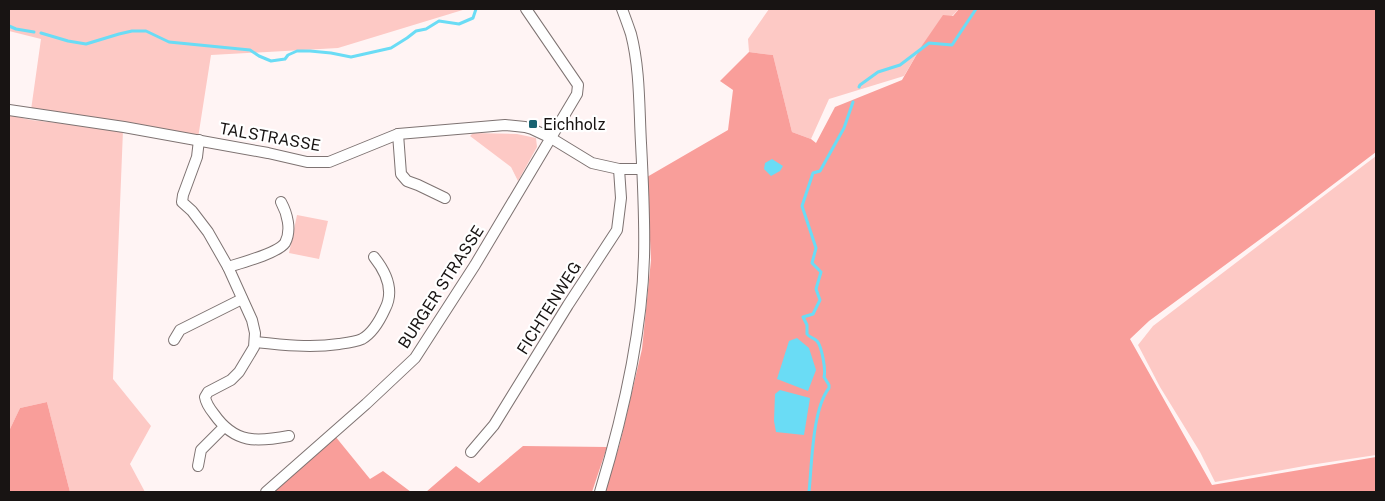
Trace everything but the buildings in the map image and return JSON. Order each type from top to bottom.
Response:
[{"type":"street","points":[[526,9],[578,85],[577,94],[551,138]]},
{"type":"street","points":[[600,492],[614,443],[634,350],[640,314],[644,258],[638,75],[631,35],[622,9]]},
{"type":"street","name":"TALSTRASSE","points":[[9,110],[199,140],[308,162],[329,162],[398,134],[505,125],[525,127],[551,138],[592,163],[619,169],[642,169]]},
{"type":"street","points":[[398,134],[401,174],[408,181],[445,198]]},
{"type":"street","name":"BURGER STRASSE","points":[[266,492],[359,410],[414,358],[475,265],[551,138]]},
{"type":"street","points":[[199,140],[197,157],[183,194],[182,202],[192,211],[208,232],[228,267],[252,320],[255,342],[239,372],[231,380],[208,392],[205,397],[206,403],[224,427],[238,436],[250,440],[289,436]]},
{"type":"street","name":"FICHTENWEG","points":[[471,452],[494,425],[617,230],[621,198],[619,169]]},
{"type":"street","points":[[228,267],[276,250],[284,244],[288,234],[288,222],[281,202]]},
{"type":"street","points":[[255,342],[324,346],[362,339],[381,318],[387,306],[390,293],[388,281],[382,267],[374,257]]},
{"type":"street","points":[[174,340],[180,330],[242,299]]},
{"type":"street","points":[[198,466],[201,450],[224,427]]},
{"type":"shaded area","points":[[9,9],[466,9],[338,48],[211,55],[198,138],[31,110],[41,39],[9,31]]},
{"type":"shaded area","points":[[769,9],[959,9],[921,47],[904,76],[829,99],[811,139],[792,132],[773,55],[749,52],[748,39]]},
{"type":"shaded area","points":[[959,9],[1376,9],[1376,152],[1149,321],[1130,339],[1212,485],[1376,457],[1376,492],[605,492],[620,443],[642,349],[651,260],[647,177],[728,130],[733,90],[720,81],[749,52],[773,55],[792,132],[811,139],[816,143],[835,107],[902,80],[921,47],[943,15],[953,16]]},
{"type":"shaded area","points":[[9,115],[31,120],[123,130],[113,379],[151,426],[130,464],[145,492],[70,492],[47,402],[20,408],[9,431]]},
{"type":"shaded area","points":[[473,133],[517,134],[536,138],[537,147],[518,181],[511,167],[470,136]]},
{"type":"shaded area","points":[[1376,156],[1376,455],[1215,482],[1200,452],[1160,387],[1138,345],[1153,326]]},
{"type":"shaded area","points":[[297,215],[328,221],[319,259],[289,253]]},
{"type":"shaded area","points":[[47,402],[70,492],[9,492],[9,431],[20,408]]},
{"type":"shaded area","points":[[335,436],[370,479],[383,471],[411,492],[273,492]]},
{"type":"shaded area","points":[[523,446],[607,447],[592,492],[426,492],[456,466],[479,483]]},
{"type":"water","points":[[772,159],[783,166],[780,171],[771,176],[764,169],[765,163]]},
{"type":"water","points":[[797,338],[809,348],[816,370],[808,391],[777,379],[789,341]]},
{"type":"water","points":[[780,390],[810,398],[804,435],[776,432],[774,421],[775,394]]},
{"type":"waterway","points":[[41,33],[86,44],[132,31],[146,31],[169,42],[250,50],[271,61],[285,59],[288,55],[297,51],[331,53],[351,57],[391,48],[416,31],[426,29],[439,21],[459,24],[473,18],[476,9]]},
{"type":"waterway","points":[[859,87],[878,72],[900,65],[929,43],[952,45],[976,9]]},
{"type":"waterway","points":[[9,26],[34,32]]},
{"type":"waterway","points":[[809,492],[816,423],[829,385],[824,377],[824,364],[820,348],[817,341],[807,334],[807,325],[803,317],[813,314],[820,300],[816,289],[821,272],[812,263],[816,248],[802,206],[813,173],[820,171],[844,128],[853,102]]},
{"type":"place","name":"Eichholz","points":[[533,124]]}]
